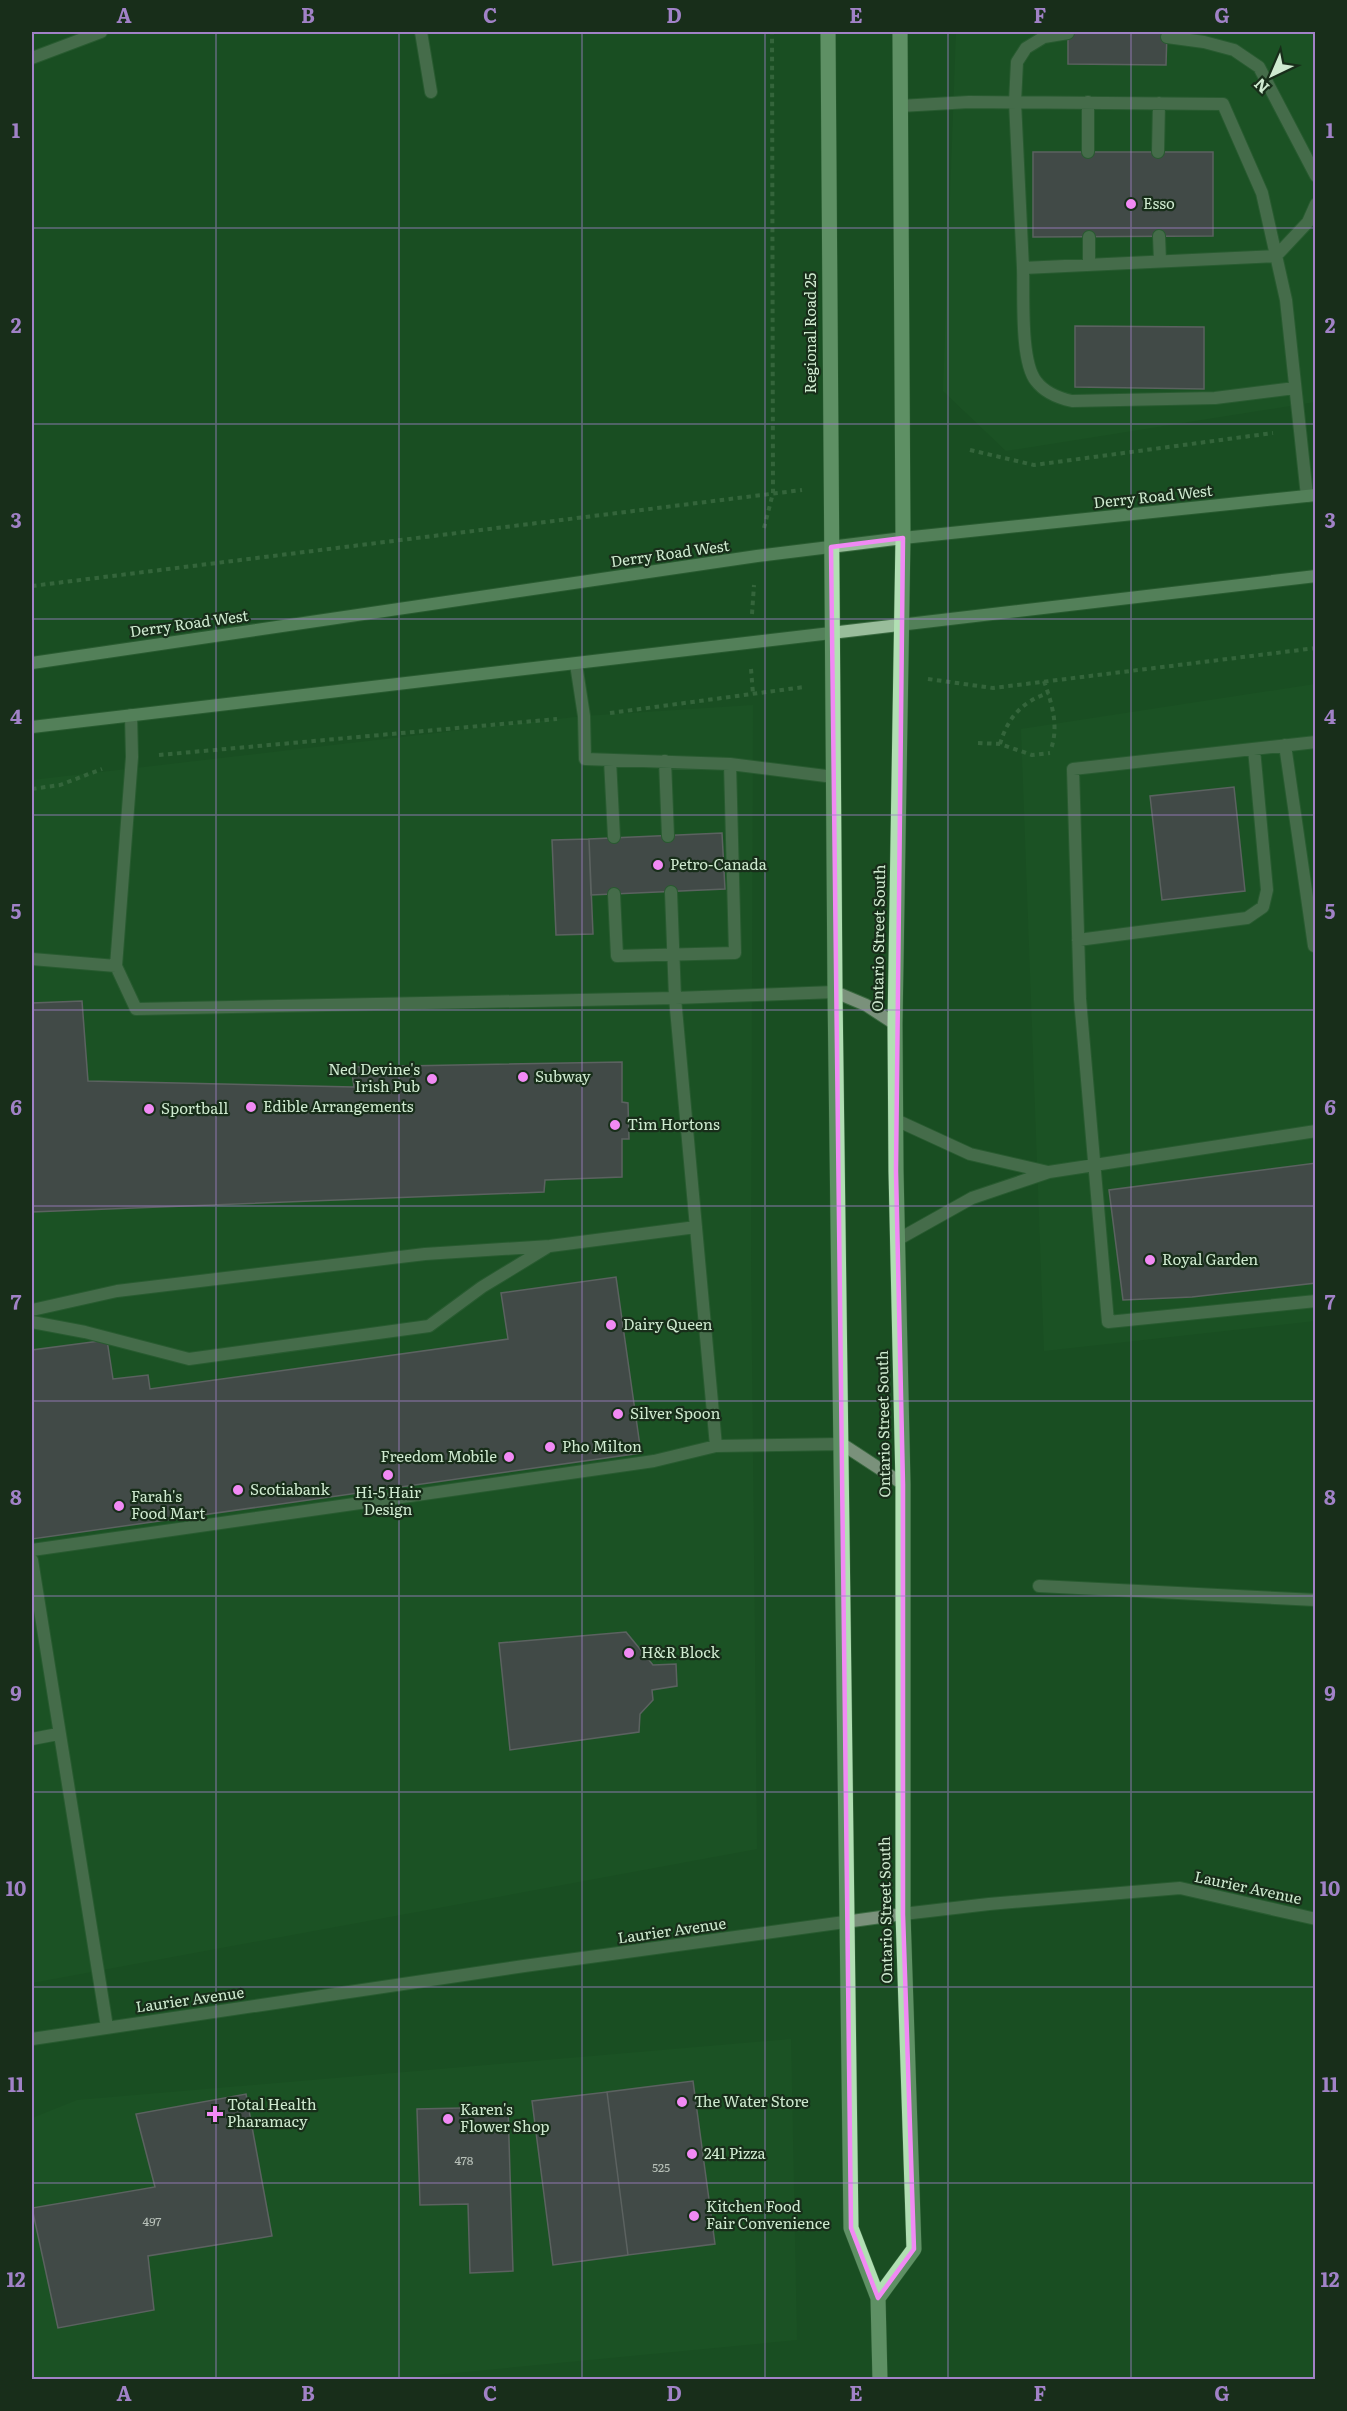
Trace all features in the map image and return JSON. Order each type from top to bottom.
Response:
[{"type":"main road","name":"Regional Road 25","points":[[828,32],[832,634]]},
{"type":"main road","points":[[900,32],[903,538]]},
{"type":"main road","name":"Derry Road West","points":[[32,663],[757,556],[903,538],[1311,495]]},
{"type":"main road","name":"Ontario Street South","points":[[878,2298],[914,2249],[903,1914],[903,1484],[895,1024],[903,538]]},
{"type":"main road","points":[[32,727],[1316,576]]},
{"type":"main road","points":[[832,634],[851,2228],[878,2298],[880,2379]]},
{"type":"street","points":[[32,58],[101,32]]},
{"type":"street","points":[[421,32],[431,92]]},
{"type":"street","points":[[1068,33],[1044,37],[1026,48],[1017,62],[1015,102],[1027,363],[1036,382],[1054,397],[1072,401],[1215,398],[1295,388]]},
{"type":"street","points":[[1167,37],[1204,42],[1234,50],[1259,67],[1316,176]]},
{"type":"street","points":[[900,106],[969,102],[1223,104],[1262,193],[1286,300],[1299,429],[1311,495]]},
{"type":"street","points":[[1088,102],[1088,152]]},
{"type":"street","points":[[1158,152],[1160,103]]},
{"type":"street","points":[[1023,268],[1276,256],[1308,222],[1316,204]]},
{"type":"street","points":[[1159,236],[1160,261]]},
{"type":"street","points":[[1089,237],[1089,265]]},
{"type":"street","points":[[576,664],[584,716],[585,759],[730,764],[834,777]]},
{"type":"street","points":[[132,715],[132,757],[116,966],[136,1009],[675,998],[835,992],[866,1005],[895,1024]]},
{"type":"street","points":[[1316,742],[1073,769],[1080,999],[1108,1322],[1316,1301]]},
{"type":"street","points":[[1285,745],[1314,946]]},
{"type":"street","points":[[1078,940],[1247,918],[1263,907],[1267,890],[1254,749]]},
{"type":"street","points":[[610,760],[614,837]]},
{"type":"street","points":[[666,761],[668,836]]},
{"type":"street","points":[[614,894],[617,956],[735,953],[730,764]]},
{"type":"street","points":[[671,892],[675,998],[716,1446]]},
{"type":"street","points":[[32,959],[116,966]]},
{"type":"street","points":[[896,1120],[970,1154],[1049,1172]]},
{"type":"street","points":[[897,1240],[972,1198],[1049,1172],[1316,1131]]},
{"type":"street","points":[[32,1310],[117,1291],[425,1254],[550,1246],[696,1227]]},
{"type":"street","points":[[32,1322],[86,1332],[189,1359],[429,1326],[482,1287],[550,1246]]},
{"type":"street","points":[[32,1550],[654,1461],[716,1446],[842,1444],[903,1484]]},
{"type":"street","points":[[32,1560],[58,1734],[107,2027]]},
{"type":"street","points":[[1039,1586],[1316,1600]]},
{"type":"street","points":[[32,1739],[58,1734]]},
{"type":"street","name":"Laurier Avenue","points":[[32,2039],[903,1914],[989,1904],[1180,1888],[1316,1919]]},
{"type":"path","points":[[753,694],[750,644],[757,556],[773,493],[772,32]]},
{"type":"path","points":[[970,450],[1034,465],[1299,429]]},
{"type":"path","points":[[32,586],[830,486]]},
{"type":"path","points":[[901,675],[993,688],[1316,648]]},
{"type":"path","points":[[1044,681],[1054,709],[1054,741],[1050,753]]},
{"type":"path","points":[[32,789],[60,785],[132,757],[584,716],[832,684]]},
{"type":"path","points":[[999,744],[1006,723],[1032,698],[1048,693]]},
{"type":"path","points":[[978,743],[999,744],[1032,755],[1050,753],[1073,769]]},
{"type":"highlighted area","points":[[903,538],[896,1171],[903,1484],[903,1914],[914,2249],[878,2298],[851,2228],[831,547]]},
{"type":"shaded area","points":[[956,32],[1314,32],[1315,402],[1006,451],[943,391]]},
{"type":"shaded area","points":[[1315,684],[1315,1321],[1044,1351],[1021,729]]},
{"type":"shaded area","points":[[753,705],[751,1262],[757,1849],[32,1983],[32,780],[584,716]]},
{"type":"shaded area","points":[[791,2039],[797,2340],[392,2379],[32,2380],[32,2118],[77,2100]]},
{"type":"building","points":[[1068,32],[1167,32],[1166,65],[1068,64]]},
{"type":"building","points":[[1033,152],[1213,152],[1213,236],[1033,237]]},
{"type":"building","points":[[1075,326],[1204,327],[1204,389],[1075,387]]},
{"type":"building","points":[[1234,787],[1245,891],[1162,900],[1150,796]]},
{"type":"building","points":[[722,833],[725,889],[591,895],[589,839]]},
{"type":"building","points":[[589,839],[593,934],[556,935],[552,840]]},
{"type":"building","points":[[82,1001],[88,1081],[354,1087],[351,1067],[622,1062],[622,1102],[628,1103],[629,1139],[622,1139],[622,1177],[545,1180],[544,1192],[32,1212],[32,1003]]},
{"type":"building","points":[[1316,1163],[1316,1283],[1192,1297],[1123,1300],[1109,1190]]},
{"type":"building","points":[[616,1277],[641,1453],[32,1539],[32,1350],[107,1340],[113,1379],[148,1375],[150,1389],[508,1339],[501,1293]]},
{"type":"building","points":[[626,1632],[653,1665],[676,1664],[677,1686],[652,1690],[653,1700],[640,1714],[639,1732],[510,1750],[499,1643]]},
{"type":"building","points":[[693,2081],[715,2244],[628,2255],[607,2092]]},
{"type":"building","points":[[607,2092],[628,2255],[553,2265],[532,2101]]},
{"type":"building","points":[[246,2094],[272,2236],[148,2256],[154,2310],[58,2328],[32,2208],[155,2187],[136,2114]]},
{"type":"building","points":[[508,2107],[513,2271],[470,2273],[468,2204],[420,2205],[417,2109]]},
{"type":"place","name":"Esso","points":[[1131,204]]},
{"type":"place","name":"Petro-Canada","points":[[658,865]]},
{"type":"place","name":"Subway","points":[[523,1077]]},
{"type":"place","name":"Ned Devine's Irish Pub","points":[[432,1079]]},
{"type":"place","name":"Edible Arrangements","points":[[251,1107]]},
{"type":"place","name":"Sportball","points":[[149,1109]]},
{"type":"place","name":"Tim Hortons","points":[[615,1125]]},
{"type":"place","name":"Royal Garden","points":[[1150,1260]]},
{"type":"place","name":"Dairy Queen","points":[[611,1325]]},
{"type":"place","name":"Silver Spoon","points":[[618,1414]]},
{"type":"place","name":"Pho Milton","points":[[550,1447]]},
{"type":"place","name":"Freedom Mobile","points":[[509,1457]]},
{"type":"place","name":"Hi-5 Hair Design","points":[[388,1475]]},
{"type":"place","name":"Scotiabank","points":[[238,1490]]},
{"type":"place","name":"Farah's Food Mart","points":[[119,1506]]},
{"type":"place","name":"H&R Block","points":[[629,1653]]},
{"type":"place","name":"The Water Store","points":[[682,2102]]},
{"type":"place","name":"Total Health Pharamacy","points":[[215,2114]]},
{"type":"place","name":"Karen's Flower Shop","points":[[448,2119]]},
{"type":"place","name":"241 Pizza","points":[[692,2154]]},
{"type":"place","name":"Kitchen Food Fair Convenience","points":[[694,2216]]}]
